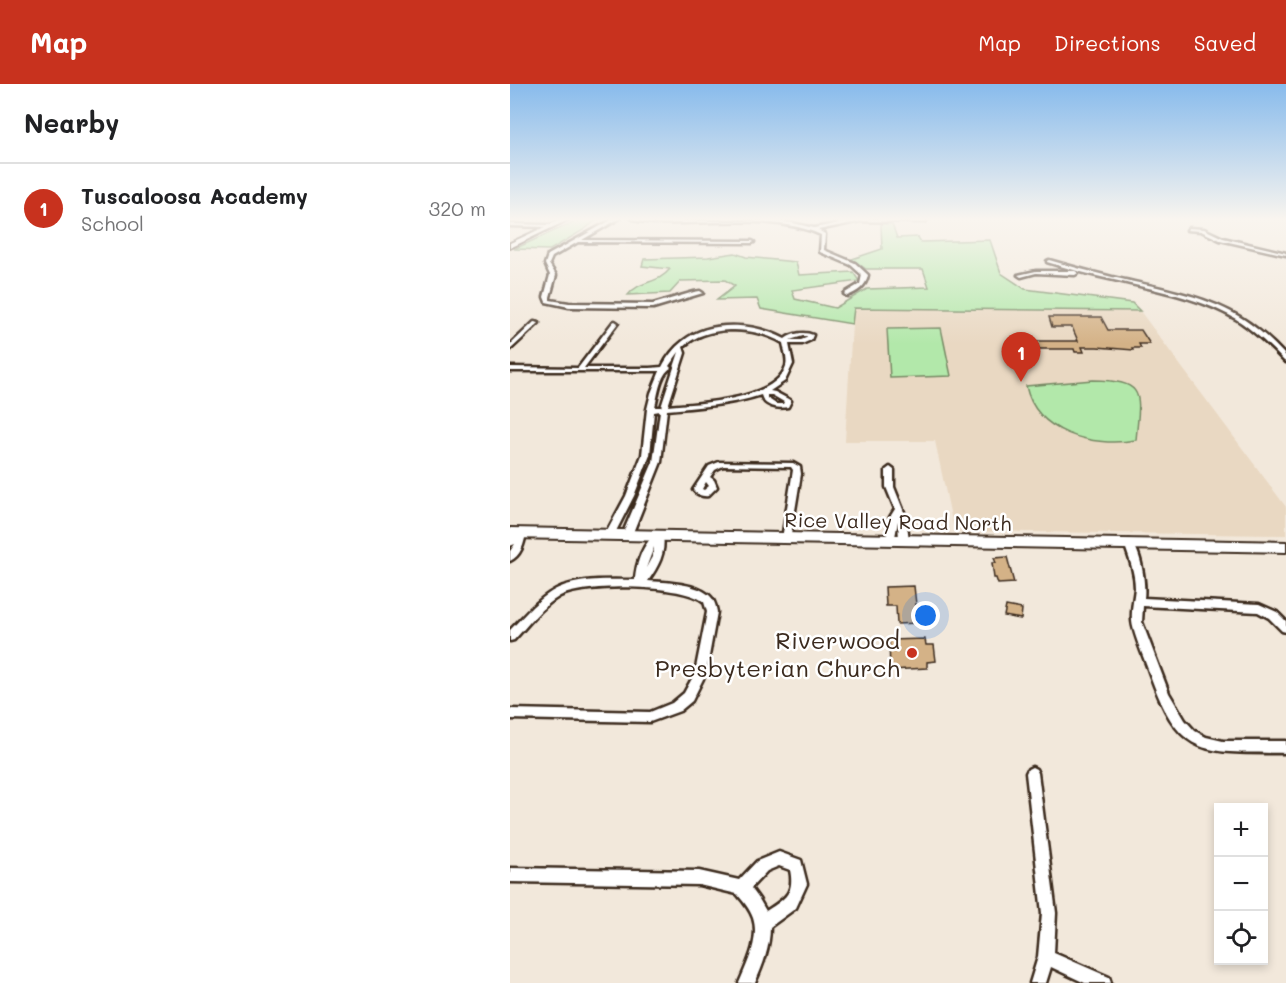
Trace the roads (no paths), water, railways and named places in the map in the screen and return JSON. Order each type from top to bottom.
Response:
[{"type":"street","points":[[548,260],[547,264],[553,275],[547,299],[552,303],[653,306],[666,304],[686,294],[700,293]]},
{"type":"street","points":[[843,260],[853,264],[865,275],[865,281],[860,288],[847,294]]},
{"type":"street","points":[[1049,261],[1081,272],[1155,287],[1208,304],[1261,334],[1286,360]]},
{"type":"street","points":[[1021,274],[1081,272]]},
{"type":"street","points":[[510,348],[536,323]]},
{"type":"street","points":[[510,369],[580,367],[615,323]]},
{"type":"street","points":[[610,535],[646,453],[651,410],[654,395],[674,353],[692,335],[703,330],[723,328],[755,330],[771,334],[786,342],[792,359],[791,366],[780,382],[764,393],[716,404],[651,410]]},
{"type":"street","points":[[627,535],[657,462],[664,408],[682,353],[680,347]]},
{"type":"street","points":[[510,364],[650,370],[677,368]]},
{"type":"street","points":[[705,477],[712,468],[722,464],[793,465],[797,469],[797,474],[787,539]]},
{"type":"street","points":[[890,470],[890,487],[899,509],[897,540]]},
{"type":"street","points":[[772,538],[789,520]]},
{"type":"street","points":[[510,543],[516,533]]},
{"type":"street","points":[[510,558],[519,546],[516,533]]},
{"type":"street","name":"Rice Valley Road North","points":[[516,533],[1286,547]]},
{"type":"street","points":[[640,583],[650,572],[660,546],[658,536]]},
{"type":"street","points":[[1129,543],[1139,572],[1141,587],[1137,622],[1171,709],[1186,732],[1202,741],[1220,745],[1286,747]]},
{"type":"street","points":[[510,637],[543,604],[565,589],[577,586],[640,583],[696,592],[705,596],[712,612],[703,662],[695,685],[688,697],[676,707],[650,717],[510,714]]},
{"type":"street","points":[[1138,602],[1259,608],[1274,615],[1286,628]]},
{"type":"street","points":[[1032,773],[1048,894],[1046,957],[1038,983]]},
{"type":"street","points":[[741,888],[762,866],[779,859],[796,865],[800,884],[791,903],[762,923]]},
{"type":"street","points":[[510,875],[699,878],[741,888],[755,906],[762,923],[758,954],[747,983]]},
{"type":"street","points":[[1046,957],[1103,983]]},
{"type":"place","name":"Tuscaloosa Academy","points":[[1021,382]]},
{"type":"place","name":"Riverwood Presbyterian Church","points":[[912,653]]}]
